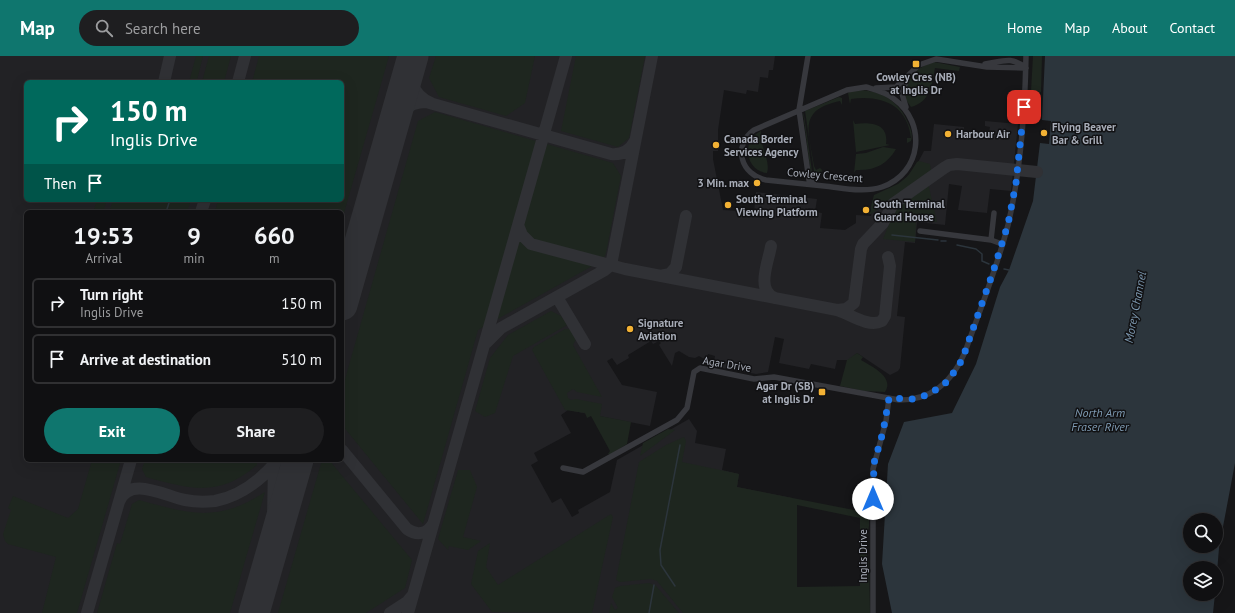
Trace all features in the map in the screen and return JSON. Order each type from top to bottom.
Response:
[{"type":"street","points":[[808,56],[799,110],[809,180],[816,185]]},
{"type":"street","points":[[1004,59],[1010,56]]},
{"type":"street","points":[[889,398],[906,400],[924,396],[942,386],[953,376],[965,352],[1002,244],[1017,177],[1023,122],[1026,56]]},
{"type":"street","points":[[977,65],[1015,58],[1026,68]]},
{"type":"street","points":[[866,87],[893,88],[899,85],[919,65],[932,60],[942,59],[977,65],[1026,68]]},
{"type":"street","points":[[908,77],[902,94],[908,113]]},
{"type":"street","name":"Cowley Crescent","points":[[866,87],[890,96],[908,113],[916,132],[916,148],[912,162],[899,177],[886,185],[873,189],[816,185],[759,178],[748,171],[743,160],[743,144],[750,133],[760,127],[852,88],[866,87]]},
{"type":"street","points":[[991,240],[994,213]]},
{"type":"street","points":[[920,231],[991,240],[1002,244]]},
{"type":"street","name":"Agar Drive","points":[[563,468],[583,472],[677,420],[687,408],[694,372],[700,368],[757,379],[774,377],[889,398]]},
{"type":"street","name":"Inglis Drive","points":[[873,613],[873,469],[886,421],[889,398]]},
{"type":"shaded area","points":[[0,56],[775,56],[773,70],[769,70],[768,78],[760,77],[758,92],[747,90],[746,94],[724,90],[718,130],[718,151],[713,151],[713,159],[723,210],[754,212],[756,192],[817,199],[815,212],[822,213],[820,228],[845,230],[856,223],[856,215],[871,216],[874,198],[898,186],[915,168],[924,151],[931,151],[934,124],[964,127],[964,140],[970,137],[988,138],[990,127],[985,126],[985,121],[1018,124],[1011,191],[990,189],[987,213],[958,210],[962,186],[949,184],[945,225],[917,222],[915,243],[905,242],[897,316],[905,317],[900,368],[898,371],[890,375],[857,353],[849,360],[837,360],[835,369],[811,364],[809,369],[779,363],[784,339],[775,337],[768,372],[756,374],[717,367],[718,362],[714,362],[715,356],[708,354],[706,360],[699,356],[695,358],[689,357],[679,351],[675,353],[672,366],[659,345],[661,343],[659,341],[653,344],[651,341],[628,355],[629,358],[617,365],[612,358],[607,361],[622,385],[657,392],[650,426],[568,410],[561,415],[571,433],[534,453],[538,461],[531,465],[552,503],[561,498],[572,517],[579,513],[578,510],[610,492],[617,460],[689,419],[697,431],[695,443],[726,449],[722,470],[739,474],[737,487],[792,498],[797,613],[0,613]]},
{"type":"shaded area","points":[[196,56],[203,56],[197,80],[190,80]]},
{"type":"shaded area","points":[[209,56],[231,56],[225,80],[203,80]]},
{"type":"shaded area","points":[[259,56],[389,56],[344,213],[344,210],[216,210],[218,202],[344,202],[344,80],[253,80]]},
{"type":"shaded area","points":[[436,56],[535,56],[525,103],[506,116],[439,97],[429,78]]},
{"type":"shaded area","points":[[576,56],[645,56],[629,138],[618,147],[561,131]]},
{"type":"shaded area","points":[[1033,56],[1042,56],[1041,92],[1031,91]]},
{"type":"shaded area","points":[[934,62],[960,67],[959,71],[935,68],[933,81],[926,97],[917,105],[911,107],[904,97],[907,84],[917,70]]},
{"type":"shaded area","points":[[854,90],[863,90],[880,94],[894,102],[904,115],[909,125],[912,134],[911,141],[907,143],[907,138],[911,138],[909,126],[898,110],[891,104],[872,99],[851,99],[850,104],[848,93]]},
{"type":"shaded area","points":[[839,97],[842,98],[842,105],[840,101],[826,105],[817,110],[809,124],[810,143],[814,166],[816,170],[820,168],[822,170],[819,179],[815,178],[805,111]]},
{"type":"shaded area","points":[[435,112],[613,163],[621,176],[606,253],[603,260],[478,330],[423,524],[344,427],[344,383],[418,121]]},
{"type":"shaded area","points":[[803,112],[804,115],[813,178],[811,175]]},
{"type":"shaded area","points":[[853,120],[855,124],[867,123],[877,125],[885,132],[886,144],[890,145],[856,152]]},
{"type":"shaded area","points":[[761,131],[768,168],[767,173],[754,167],[748,155],[750,141]]},
{"type":"shaded area","points":[[883,147],[896,149],[884,163],[879,166],[856,170],[854,173],[856,154],[866,153]]},
{"type":"shaded area","points":[[919,161],[930,164],[931,170],[929,173],[869,214],[874,195],[898,184],[908,176]]},
{"type":"shaded area","points":[[928,183],[937,222],[916,221],[915,242],[883,239],[889,224],[893,205]]},
{"type":"shaded area","points":[[96,202],[106,202],[104,210],[94,210]]},
{"type":"shaded area","points":[[112,202],[190,202],[188,210],[110,210]]},
{"type":"shaded area","points":[[551,311],[561,316],[567,325],[513,356],[495,413],[485,417],[475,411],[490,358],[508,335]]},
{"type":"shaded area","points":[[565,329],[570,329],[576,339],[573,345],[602,397],[577,392],[573,389],[567,393],[568,398],[571,400],[576,399],[602,404],[600,416],[631,422],[627,444],[611,454],[608,454],[610,451],[591,416],[587,418],[585,413],[565,410],[532,350],[534,347]]},
{"type":"shaded area","points":[[857,353],[863,357],[861,360],[876,369],[884,377],[887,382],[885,392],[864,391],[840,386],[847,360]]},
{"type":"shaded area","points":[[668,429],[675,430],[640,456],[643,443]]},
{"type":"shaded area","points":[[684,437],[686,441],[682,462],[739,474],[737,487],[869,513],[867,536],[860,539],[860,518],[797,505],[797,587],[860,586],[860,549],[866,552],[869,563],[870,613],[683,613],[657,581],[651,579],[620,582],[616,580],[639,462],[666,445]]},
{"type":"shaded area","points":[[91,462],[120,462],[77,613],[42,613],[56,557],[8,544],[5,541],[3,534],[11,510],[8,508],[13,496],[68,518],[78,509]]},
{"type":"shaded area","points":[[144,462],[257,462],[257,465],[230,482],[204,488],[177,485],[146,477],[142,469]]},
{"type":"shaded area","points":[[321,462],[331,462],[412,560],[405,588],[366,613],[278,613]]},
{"type":"shaded area","points":[[458,470],[470,470],[477,487],[463,537],[481,541],[468,550],[449,546],[448,550],[438,539]]},
{"type":"shaded area","points":[[265,492],[230,613],[97,613],[117,543],[120,544],[132,504],[139,500],[189,512],[217,512],[248,502]]},
{"type":"shaded area","points":[[611,514],[613,517],[592,613],[492,612],[471,584],[478,551],[490,543],[486,567],[498,585]]},
{"type":"shaded area","points":[[649,583],[656,586],[679,613],[609,613],[611,603],[615,610],[618,608],[612,597],[615,588],[620,586]]},
{"type":"water","name":"North Arm Fraser River","points":[[1045,56],[1235,56],[1235,463],[1223,527],[1223,513],[1183,513],[1183,553],[1219,553],[1218,561],[1183,561],[1183,601],[1214,601],[1213,613],[892,613],[882,564],[888,464],[904,422],[952,413],[976,364],[1000,287],[1009,270],[1033,201],[1040,143],[1049,144],[1051,121],[1042,120]]},
{"type":"waterway","points":[[167,210],[169,202]]},
{"type":"waterway","points":[[892,235],[938,240]]},
{"type":"waterway","points":[[941,241],[946,241]]},
{"type":"waterway","points":[[957,245],[976,249],[982,254],[982,261],[989,264]]},
{"type":"waterway","points":[[1004,269],[1009,270]]},
{"type":"waterway","points":[[675,586],[661,565],[660,550],[680,445]]},
{"type":"waterway","points":[[649,613],[654,585]]},
{"type":"taxiway","points":[[164,80],[170,56]]},
{"type":"taxiway","points":[[239,80],[245,56]]},
{"type":"taxiway","points":[[413,56],[411,71],[413,84],[419,95],[431,103]]},
{"type":"taxiway","points":[[408,613],[566,56]]},
{"type":"taxiway","points":[[486,343],[501,328],[605,270],[611,265],[652,56]]},
{"type":"taxiway","points":[[391,134],[396,121],[407,107],[413,104],[426,102],[611,154],[625,152],[635,141]]},
{"type":"taxiway","points":[[837,310],[846,309],[854,303],[861,249],[863,244],[883,223],[893,204],[944,168],[949,165],[957,164],[1037,172]]},
{"type":"taxiway","points":[[202,210],[204,202]]},
{"type":"taxiway","points":[[660,276],[670,274],[676,267],[686,216]]},
{"type":"taxiway","points":[[518,225],[522,235],[531,244],[625,269],[837,310],[859,320],[871,323],[882,321],[885,316],[890,266],[888,257]]},
{"type":"taxiway","points":[[771,246],[764,282],[769,294],[775,298]]},
{"type":"taxiway","points":[[557,297],[585,344]]},
{"type":"taxiway","points":[[344,452],[407,529],[414,533],[422,533],[428,530],[433,524]]},
{"type":"taxiway","points":[[87,613],[130,462]]},
{"type":"taxiway","points":[[263,582],[273,520],[274,462]]},
{"type":"taxiway","points":[[119,502],[124,494],[139,488],[192,501],[200,502],[224,499],[250,486],[265,474],[276,462]]},
{"type":"taxiway","points":[[390,613],[407,602],[412,596]]},
{"type":"runway","points":[[344,298],[413,56]]},
{"type":"runway","points":[[254,613],[297,462]]},
{"type":"place","name":"Cowley Cres (NB) at Inglis Dr","points":[[916,64]]},
{"type":"place","name":"Flying Beaver Bar & Grill","points":[[1044,133]]},
{"type":"place","name":"Harbour Air","points":[[948,134]]},
{"type":"place","name":"Canada Border Services Agency","points":[[716,145]]},
{"type":"place","name":"3 Min. max","points":[[757,183]]},
{"type":"place","name":"South Terminal Viewing Platform","points":[[728,205]]},
{"type":"place","name":"South Terminal Guard House","points":[[866,210]]},
{"type":"place","name":"Signature Aviation","points":[[630,329]]},
{"type":"place","name":"Agar Dr (SB) at Inglis Dr","points":[[822,392]]},
{"type":"route","points":[[873,499],[873,469],[876,450],[886,421],[889,398],[899,400],[913,399],[936,391],[953,376],[962,360],[1008,224],[1016,183],[1024,107]]},
{"type":"water label","name":"Morey Channel","points":[[1135,307]]}]
